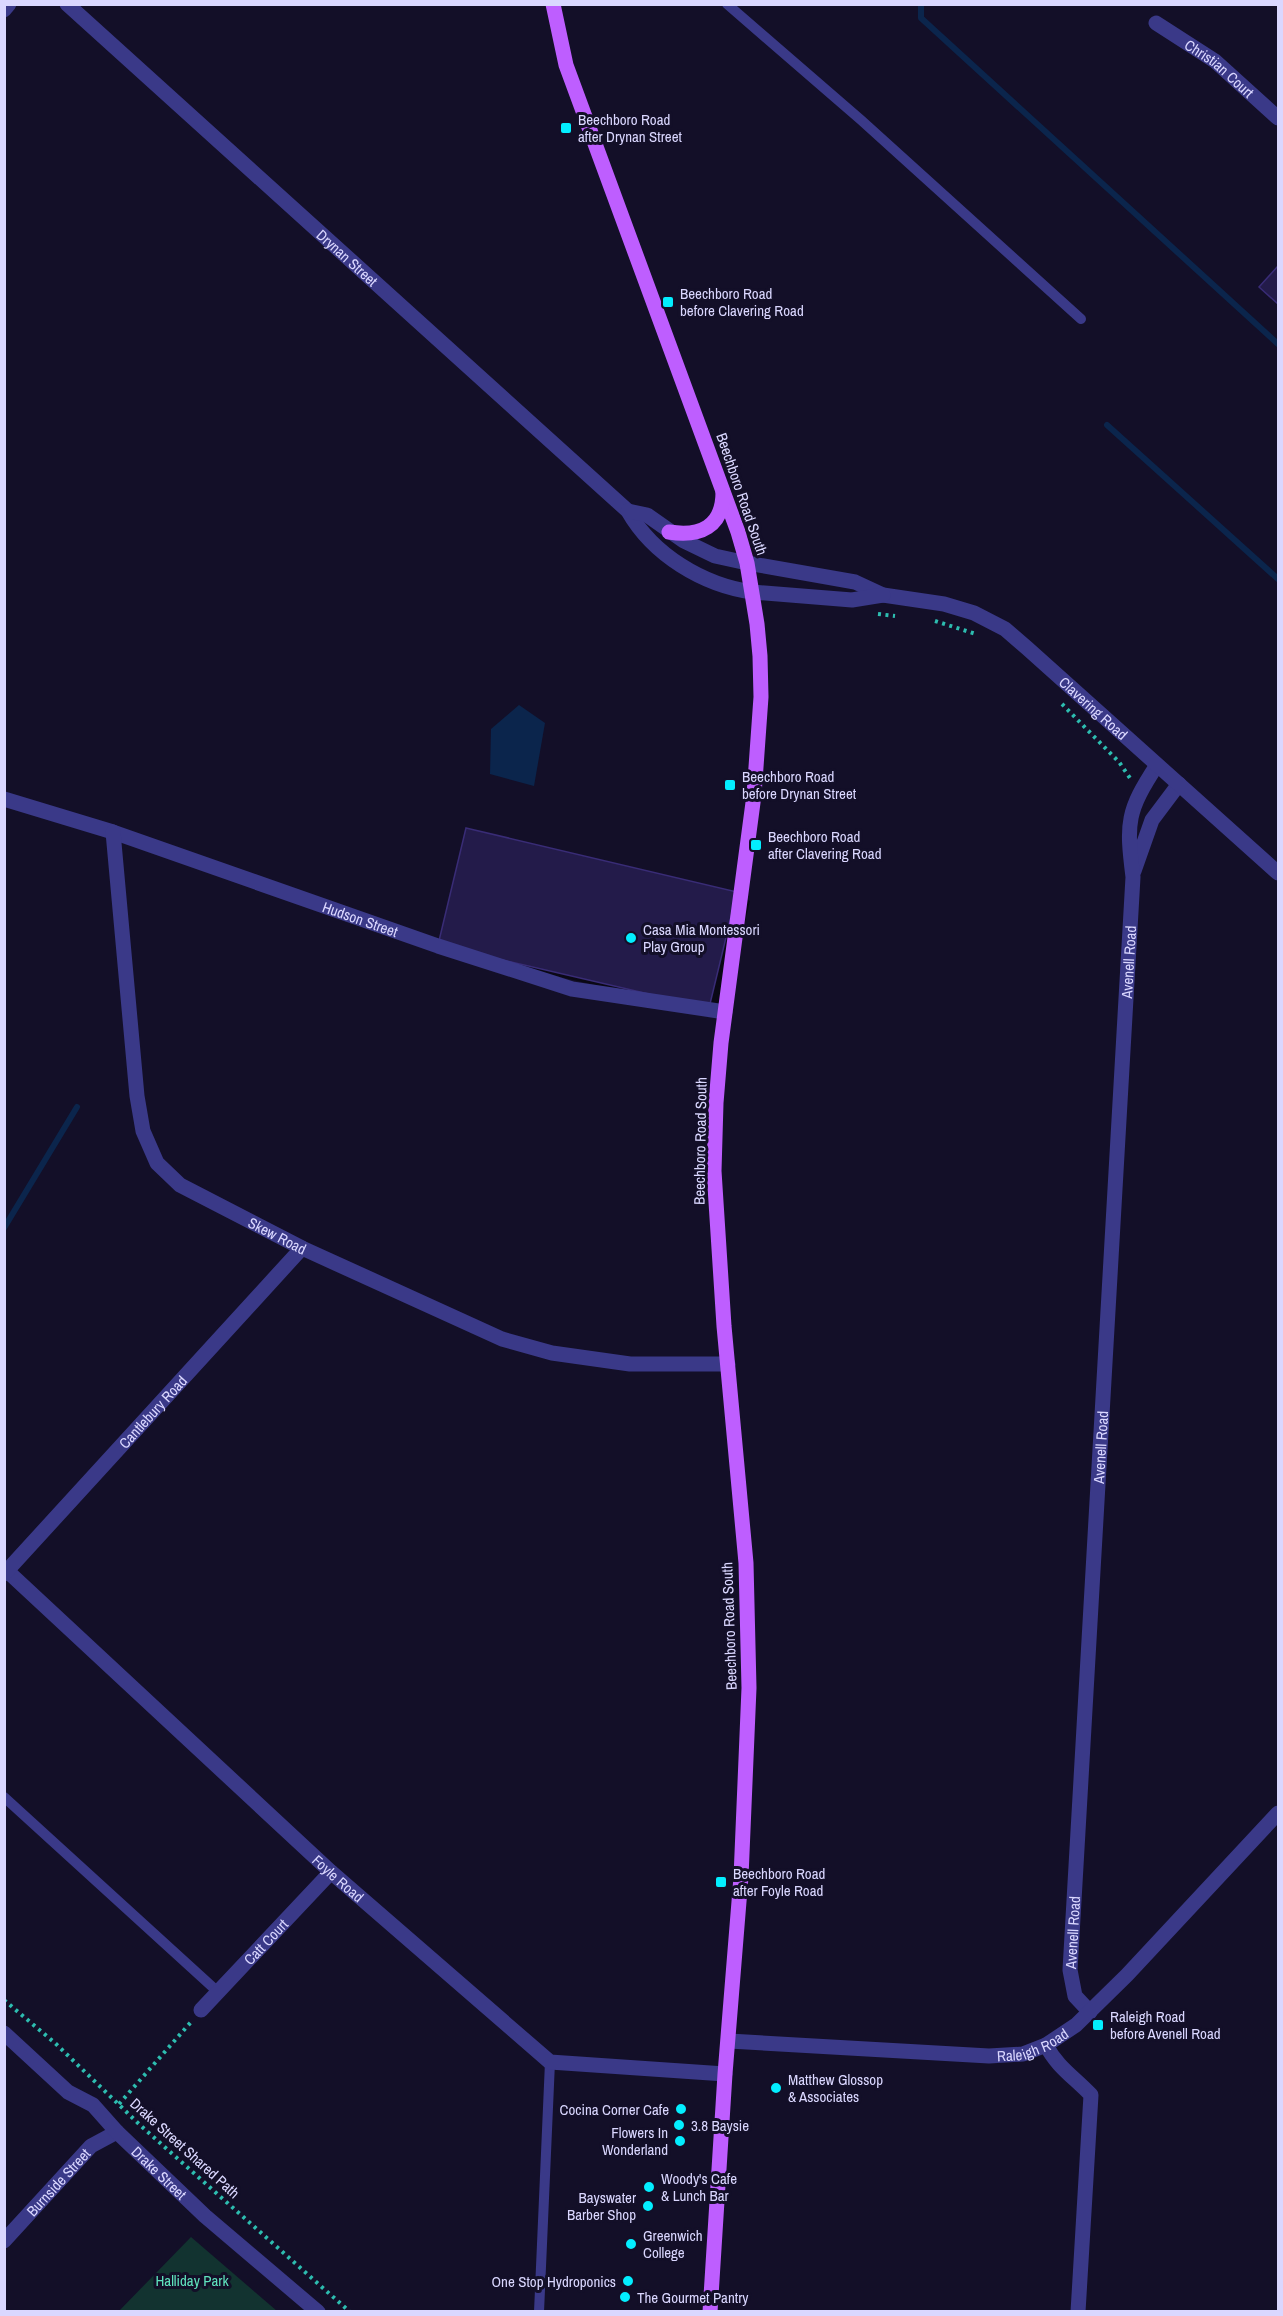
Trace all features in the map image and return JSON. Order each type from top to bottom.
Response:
[{"type":"main road","name":"Beechboro Road South","points":[[553,4],[566,65],[724,489],[747,563],[760,656],[754,795],[724,1012],[716,1103],[714,1171],[746,1563],[749,1644],[748,1753],[710,2312]]},
{"type":"main road","points":[[669,532],[685,535],[700,532],[712,524],[723,503],[724,489]]},
{"type":"street","points":[[4,10],[9,4]]},
{"type":"street","name":"Drynan Street","points":[[67,4],[628,511],[644,534],[685,569],[733,590],[752,592]]},
{"type":"street","name":"Christian Court","points":[[1156,23],[1215,61],[1278,118]]},
{"type":"street","name":"Drynan Street","points":[[628,511],[646,515],[669,532],[715,556],[747,563]]},
{"type":"street","name":"Clavering Road","points":[[747,563],[855,582],[883,595],[944,604],[990,620],[1027,648],[1278,873]]},
{"type":"street","name":"Clavering Road","points":[[752,592],[852,600],[883,595]]},
{"type":"street","name":"Avenell Road","points":[[1090,2012],[1075,1996],[1070,1970],[1133,877],[1128,836],[1131,812],[1138,794],[1157,765]]},
{"type":"street","name":"Avenell Road","points":[[1133,877],[1152,820],[1179,784]]},
{"type":"street","name":"Hudson Street","points":[[4,799],[113,832],[445,949],[572,989],[724,1012]]},
{"type":"street","name":"Skew Road","points":[[113,832],[137,1096],[143,1131],[157,1163],[180,1185],[302,1248],[502,1339],[552,1353],[630,1364],[728,1364]]},
{"type":"street","name":"Cantlebury Road","points":[[6,1571],[302,1248]]},
{"type":"street","name":"Foyle Road","points":[[6,1571],[331,1872],[550,2062]]},
{"type":"street","name":"Raleigh Road","points":[[729,2041],[989,2056],[1023,2054],[1046,2045],[1076,2025],[1127,1975],[1278,1813]]},
{"type":"street","name":"Catt Court","points":[[201,2010],[331,1872]]},
{"type":"street","name":"Drake Street","points":[[4,2033],[68,2092],[93,2105],[117,2132],[205,2216],[318,2312]]},
{"type":"street","points":[[1046,2045],[1054,2061],[1073,2076],[1091,2095],[1078,2312]]},
{"type":"street","points":[[550,2062],[725,2074]]},
{"type":"street","name":"Burnside Street","points":[[4,2241],[91,2146],[117,2132]]},
{"type":"lane","points":[[727,4],[861,120],[1081,319]]},
{"type":"lane","points":[[4,1797],[218,1992]]},
{"type":"lane","points":[[539,2312],[550,2062]]},
{"type":"path","points":[[872,613],[906,617]]},
{"type":"path","points":[[929,619],[980,636]]},
{"type":"path","points":[[1059,701],[1119,762],[1132,781]]},
{"type":"path","name":"Drake Street Shared Path","points":[[4,2000],[55,2043],[119,2104],[350,2312]]},
{"type":"path","points":[[119,2104],[201,2010]]},
{"type":"green space","name":"Halliday Park","points":[[191,2237],[277,2311],[119,2311]]},
{"type":"water","points":[[519,705],[545,723],[534,786],[490,774],[491,729]]},
{"type":"building","points":[[1278,266],[1278,304],[1259,287]]},
{"type":"building","name":"Casa Mia Montessori Play Group","points":[[466,828],[737,892],[709,1008],[438,945]]},
{"type":"waterway","points":[[921,4],[921,18],[1278,344]]},
{"type":"waterway","points":[[1107,425],[1278,579]]},
{"type":"waterway","points":[[4,1228],[77,1107]]},
{"type":"place","name":"Beechboro Road after Drynan Street","points":[[566,128]]},
{"type":"place","name":"Beechboro Road before Clavering Road","points":[[668,302]]},
{"type":"place","name":"Beechboro Road before Drynan Street","points":[[730,785]]},
{"type":"place","name":"Beechboro Road after Clavering Road","points":[[756,845]]},
{"type":"place","name":"Casa Mia Montessori Play Group","points":[[631,938]]},
{"type":"place","name":"Beechboro Road after Foyle Road","points":[[721,1882]]},
{"type":"place","name":"Raleigh Road before Avenell Road","points":[[1098,2025]]},
{"type":"place","name":"Matthew Glossop & Associates","points":[[776,2088]]},
{"type":"place","name":"Cocina Corner Cafe","points":[[681,2109]]},
{"type":"place","name":"3.8 Baysie","points":[[679,2125]]},
{"type":"place","name":"Flowers In Wonderland","points":[[680,2141]]},
{"type":"place","name":"Woody's Cafe & Lunch Bar","points":[[649,2187]]},
{"type":"place","name":"Bayswater Barber Shop","points":[[648,2206]]},
{"type":"place","name":"Greenwich College","points":[[631,2244]]},
{"type":"place","name":"One Stop Hydroponics","points":[[628,2281]]},
{"type":"place","name":"The Gourmet Pantry","points":[[625,2297]]}]
